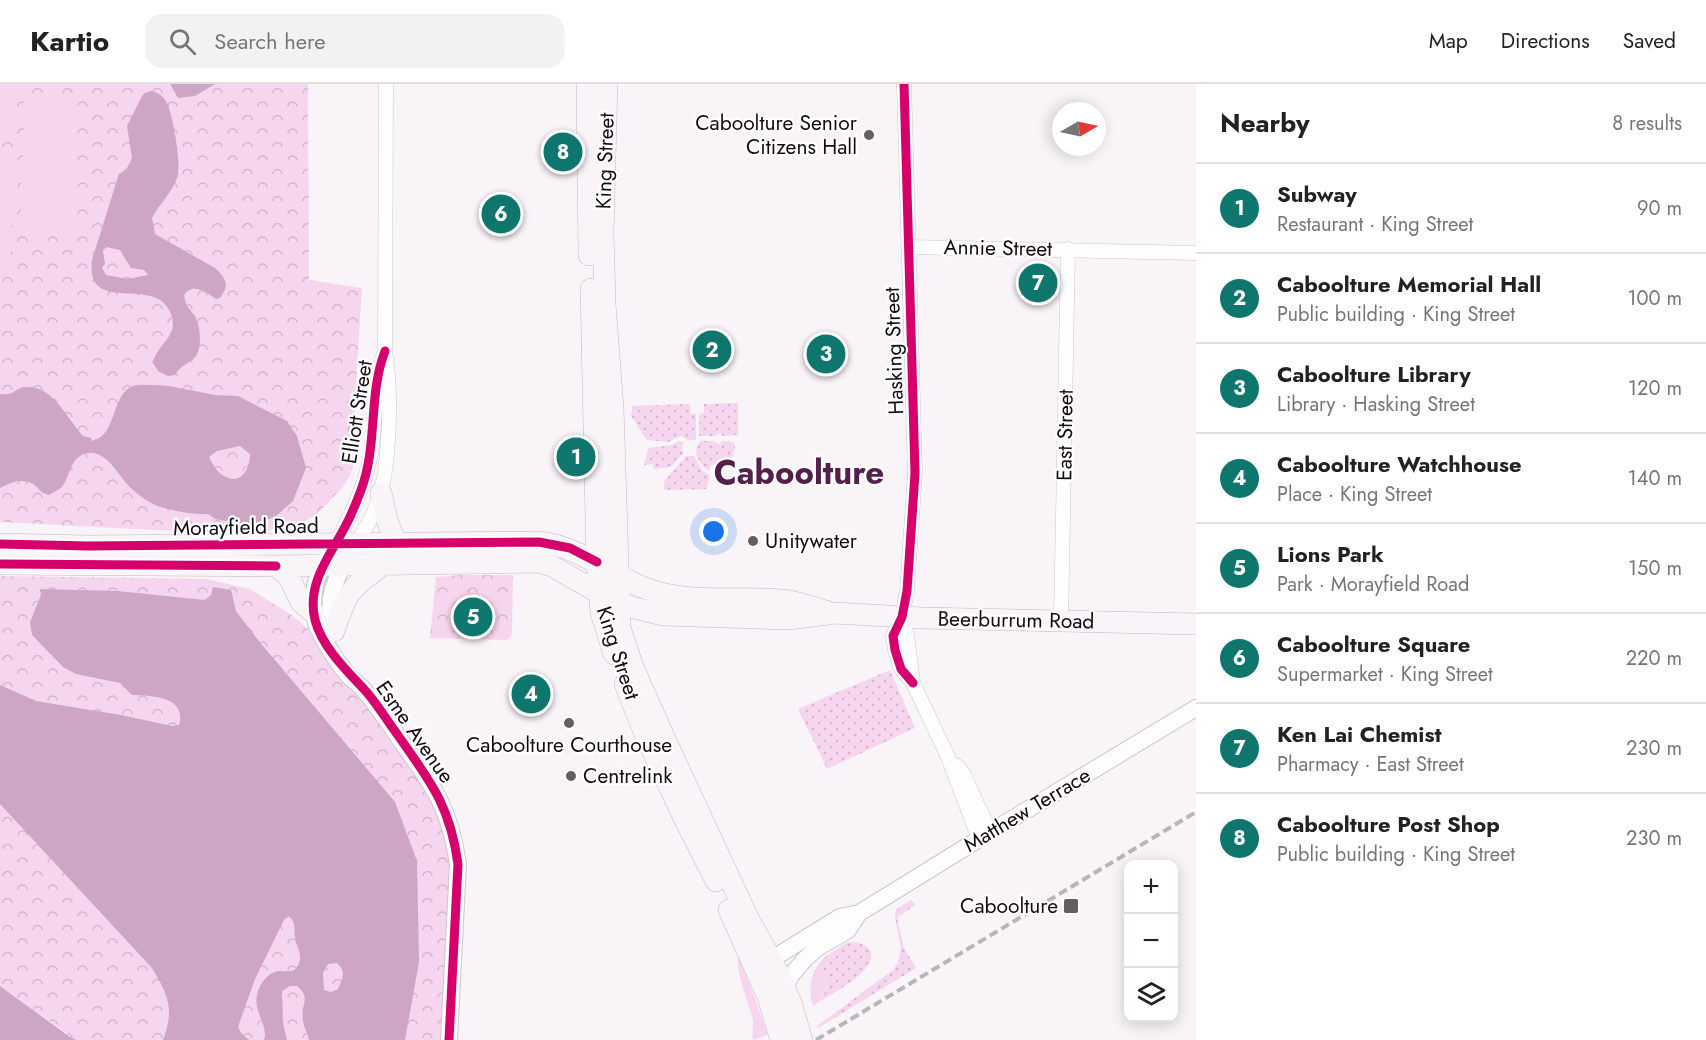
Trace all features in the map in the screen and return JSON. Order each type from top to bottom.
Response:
[{"type":"main road","name":"King Street","points":[[587,84],[597,562],[633,667],[739,899],[785,987],[785,1029]]},
{"type":"main road","name":"King Street","points":[[607,84],[603,242],[605,304],[612,369],[617,574],[601,613],[610,645],[647,739],[785,1029]]},
{"type":"main road","points":[[381,493],[396,543]]},
{"type":"main road","name":"Morayfield Road","points":[[0,544],[88,546],[539,542],[570,548],[617,574]]},
{"type":"main road","name":"Morayfield Road","points":[[0,564],[276,566],[545,563],[609,597]]},
{"type":"main road","points":[[334,631],[347,594],[356,584],[383,565]]},
{"type":"main road","points":[[276,566],[289,577],[301,602],[314,613]]},
{"type":"main road","name":"Beerburrum Road","points":[[617,574],[642,587],[681,597],[791,601],[835,614]]},
{"type":"main road","name":"Beerburrum Road","points":[[609,597],[651,613],[684,617],[789,619],[835,614],[1196,624]]},
{"type":"main road","points":[[785,1029],[802,1040]]},
{"type":"street","name":"Elliott Street","points":[[357,543],[370,521],[381,493],[387,442],[389,372],[385,351],[386,84]]},
{"type":"street","name":"Hasking Street","points":[[902,617],[915,465],[904,84]]},
{"type":"street","name":"Annie Street","points":[[908,247],[1196,253]]},
{"type":"street","name":"East Street","points":[[1061,622],[1068,249]]},
{"type":"street","name":"Elliott Street","points":[[335,544],[347,523],[368,469],[378,371],[385,351]]},
{"type":"street","points":[[333,565],[357,543]]},
{"type":"street","points":[[333,565],[335,544]]},
{"type":"street","name":"Esme Avenue","points":[[333,565],[314,590],[314,613],[319,631],[326,644],[350,677],[361,686]]},
{"type":"street","name":"Esme Avenue","points":[[333,565],[335,581],[330,600],[330,619],[334,631],[361,686],[434,786],[445,808],[454,835],[458,864],[449,1040]]},
{"type":"street","points":[[902,617],[914,683],[984,835]]},
{"type":"street","name":"Matthew Terrace","points":[[760,978],[772,959],[840,917],[859,914],[984,835],[1196,708]]},
{"type":"street","name":"Matthew Terrace","points":[[785,987],[792,974],[806,958],[819,947],[849,930],[859,914]]},
{"type":"green space","points":[[0,84],[308,84],[309,280],[362,288],[352,445],[353,469],[343,487],[317,514],[294,527],[263,531],[173,531],[0,522]]},
{"type":"green space","points":[[0,84],[16,84],[14,137],[0,136]]},
{"type":"green space","points":[[25,94],[78,97],[73,234],[20,231]]},
{"type":"green space","points":[[0,153],[14,154],[10,273],[0,273]]},
{"type":"green space","points":[[738,403],[738,435],[723,436],[720,433],[714,436],[699,436],[699,414],[704,413],[704,404]]},
{"type":"green space","points":[[690,404],[690,414],[696,414],[696,440],[688,440],[681,436],[668,442],[647,440],[630,414],[632,406]]},
{"type":"green space","points":[[678,441],[684,443],[683,454],[671,467],[654,469],[653,464],[644,465],[648,449],[671,445]]},
{"type":"green space","points":[[701,441],[714,441],[719,444],[723,441],[734,442],[735,449],[730,464],[726,462],[711,465],[709,471],[706,469],[697,455],[698,444]]},
{"type":"green space","points":[[686,456],[694,456],[702,470],[710,476],[706,489],[663,490],[665,480]]},
{"type":"green space","points":[[513,575],[512,635],[507,640],[430,638],[436,577]]},
{"type":"green space","points":[[0,576],[207,579],[250,589],[290,614],[313,633],[361,686],[454,835],[449,1040],[76,1040],[0,986]]},
{"type":"green space","points":[[890,670],[915,728],[827,769],[798,709]]},
{"type":"green space","points":[[911,900],[915,905],[897,918],[904,948],[916,968],[818,1028],[817,1026],[893,970],[900,956],[895,914],[897,909]]},
{"type":"green space","points":[[848,942],[867,947],[871,953],[867,967],[843,988],[819,1002],[826,988],[820,962]]},
{"type":"green space","points":[[738,956],[768,1035],[753,1040],[753,1019],[740,978]]},
{"type":"green space","points":[[820,962],[825,974],[826,986],[819,1002],[813,1006],[811,983]]},
{"type":"shaded area","points":[[170,84],[215,84],[195,96],[178,98]]},
{"type":"shaded area","points":[[155,92],[166,101],[178,151],[177,178],[152,218],[155,234],[215,268],[224,278],[226,285],[220,298],[216,299],[204,291],[195,289],[191,289],[184,295],[186,304],[198,324],[199,347],[193,359],[175,375],[168,376],[158,371],[153,363],[157,352],[172,329],[173,320],[169,310],[161,300],[149,296],[109,291],[99,287],[93,277],[92,260],[117,180],[119,174],[126,170],[132,158],[127,126],[145,93]],"holes":[[[106,247],[120,250],[131,268],[144,270],[148,275],[128,279],[106,275],[102,268],[105,264],[103,251]]]},
{"type":"shaded area","points":[[135,385],[169,386],[215,395],[238,396],[287,421],[297,436],[306,468],[293,501],[276,516],[260,523],[243,524],[215,519],[208,514],[173,510],[153,504],[139,495],[107,460],[95,453],[88,453],[77,458],[63,486],[49,495],[25,481],[0,488],[0,394],[9,394],[27,387],[44,391],[59,404],[83,436],[91,438],[92,441],[106,431],[126,391]],"holes":[[[240,446],[250,454],[246,470],[235,479],[221,475],[209,457],[217,451]]]},
{"type":"shaded area","points":[[213,587],[231,590],[236,611],[258,640],[395,802],[417,861],[419,962],[405,1040],[309,1040],[302,1015],[304,994],[297,986],[290,986],[282,991],[283,1023],[287,1040],[264,1040],[264,1030],[256,1001],[260,987],[270,974],[293,970],[300,960],[294,924],[289,916],[284,920],[255,979],[238,1027],[249,1040],[163,1040],[169,1019],[168,1002],[152,968],[0,804],[0,685],[36,701],[172,726],[179,725],[180,715],[173,703],[158,697],[132,695],[120,683],[76,674],[63,667],[32,635],[30,622],[41,595],[40,589],[118,591],[205,600],[211,595]],"holes":[[[337,963],[342,969],[343,976],[338,989],[331,992],[324,990],[323,973],[328,964]]]},
{"type":"shaded area","points":[[0,986],[66,1034],[76,1040],[0,1040]]},
{"type":"railway","points":[[816,1040],[1196,812]]},
{"type":"cycle path","points":[[904,84],[915,473],[907,591],[902,617],[893,636],[901,669],[913,683]]},
{"type":"cycle path","points":[[385,351],[376,385],[370,455],[366,473],[351,515],[317,581],[313,606],[318,630],[328,648],[371,697],[429,780],[450,825],[458,864],[449,1040]]},
{"type":"cycle path","points":[[0,544],[88,546],[539,542],[570,548],[597,562]]},
{"type":"cycle path","points":[[0,564],[276,566]]},
{"type":"place","name":"Caboolture Senior Citizens Hall","points":[[869,135]]},
{"type":"place","name":"Caboolture Post Shop","points":[[563,152]]},
{"type":"place","name":"Caboolture Square","points":[[501,214]]},
{"type":"place","name":"Ken Lai Chemist","points":[[1038,283]]},
{"type":"place","name":"Caboolture Memorial Hall","points":[[712,350]]},
{"type":"place","name":"Caboolture Library","points":[[826,354]]},
{"type":"place","name":"Subway","points":[[576,457]]},
{"type":"place","name":"Unitywater","points":[[753,541]]},
{"type":"place","name":"Lions Park","points":[[473,617]]},
{"type":"place","name":"Caboolture Watchhouse","points":[[531,694]]},
{"type":"place","name":"Caboolture Courthouse","points":[[569,723]]},
{"type":"place","name":"Centrelink","points":[[571,776]]},
{"type":"place","name":"Caboolture","points":[[1071,906]]},
{"type":"district","name":"Caboolture","points":[[799,472]]}]
